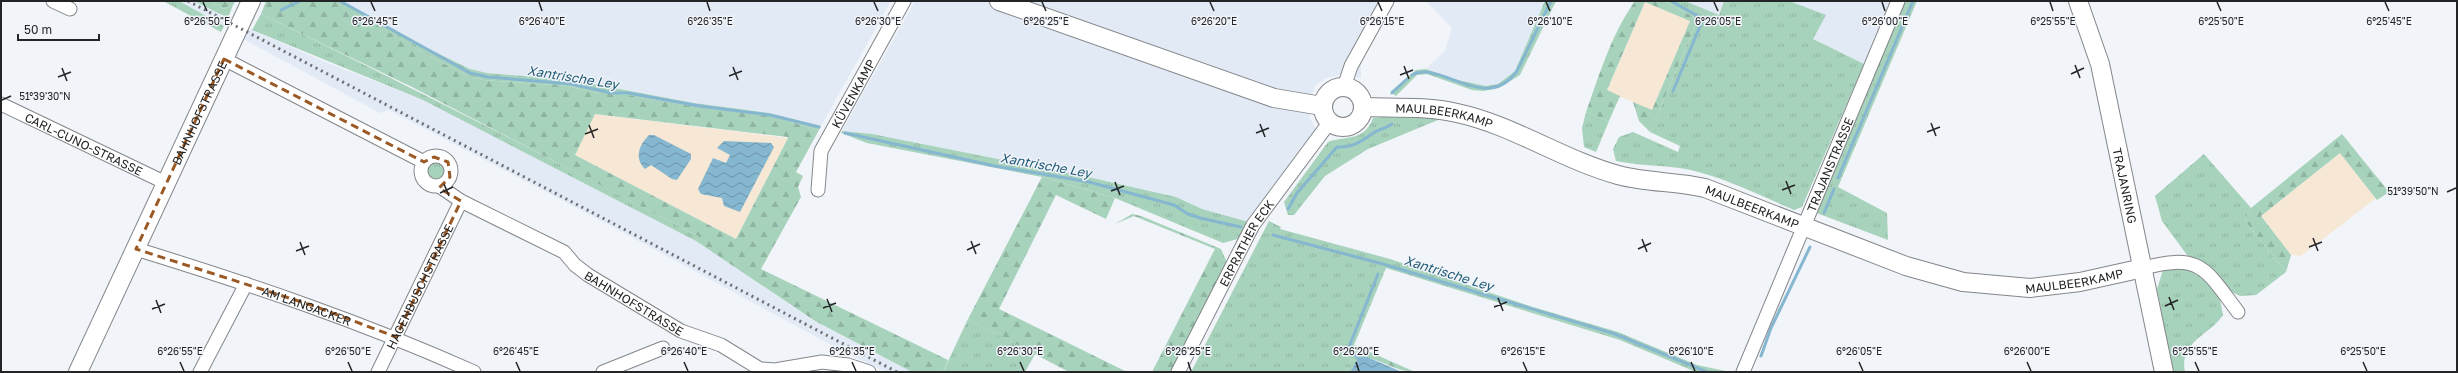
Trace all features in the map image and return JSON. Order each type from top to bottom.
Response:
[{"type":"street","points":[[53,1],[70,9]]},
{"type":"street","points":[[224,59],[251,1]]},
{"type":"street","name":"KÜVENKAMP","points":[[818,190],[821,151],[904,1]]},
{"type":"street","points":[[1000,1],[1274,98],[1326,114],[1336,127],[1351,126],[1358,122],[1363,107],[1357,93],[1344,87],[1329,92],[1326,114]]},
{"type":"street","points":[[1344,87],[1351,66],[1386,1]]},
{"type":"street","name":"TRAJANSTRASSE","points":[[1742,372],[1898,1]]},
{"type":"street","name":"TRAJANRING","points":[[2078,1],[2100,64],[2164,372]]},
{"type":"street","name":"BAHNHOFSTRASSE","points":[[78,372],[224,59],[424,162],[422,168],[424,179],[433,186],[439,186],[461,201],[564,252],[575,265],[621,296],[682,331],[721,345],[760,369],[775,370],[822,362],[848,365],[869,372]]},
{"type":"street","name":"CARL-CUNO-STRASSE","points":[[1,104],[166,183]]},
{"type":"street","name":"MAULBEERKAMP","points":[[1363,107],[1456,113],[1477,118],[1602,170],[1633,179],[1680,182],[1705,188],[1906,266],[1963,282],[1994,286],[2030,288],[2080,282],[2143,268]]},
{"type":"street","name":"ERPRATHER ECK","points":[[1178,372],[1253,225],[1326,114]]},
{"type":"street","points":[[424,162],[434,157],[439,157],[448,162],[451,172],[450,177],[439,186]]},
{"type":"street","name":"HAGENBUSCHSTRASSE","points":[[378,372],[461,201]]},
{"type":"street","name":"AM LANGACKER","points":[[136,249],[314,306],[396,337],[474,372]]},
{"type":"street","points":[[2143,268],[2177,260],[2192,263],[2210,275],[2238,312]]},
{"type":"street","points":[[200,372],[246,284]]},
{"type":"street","points":[[602,372],[663,348]]},
{"type":"highlighted area","points":[[224,59],[424,162],[434,157],[448,162],[450,177],[439,188],[461,201],[396,337],[314,306],[136,249]]},
{"type":"shaded area","points":[[179,1],[194,1],[252,30],[325,62],[423,100],[696,241],[814,321],[912,372],[886,372],[850,355],[598,219],[389,110],[380,113],[247,41],[224,26]]},
{"type":"shaded area","points":[[342,1],[891,1],[821,126],[769,113],[694,103],[595,84],[487,73],[470,69],[427,48]]},
{"type":"shaded area","points":[[915,1],[1393,1],[1361,58],[1361,78],[1341,75],[1326,78],[1316,85],[1307,105],[1310,119],[1316,129],[1249,222],[1202,209],[1176,197],[1088,177],[872,134],[842,131]]},
{"type":"shaded area","points":[[1426,1],[1545,1],[1515,71],[1498,84],[1486,86],[1453,79],[1426,69],[1445,51],[1452,28]]},
{"type":"shaded area","points":[[1685,1],[1724,1],[1719,15]]},
{"type":"shaded area","points":[[1789,1],[1891,1],[1864,64],[1813,39]]},
{"type":"shaded area","points":[[1645,2],[1690,21],[1652,110],[1607,91]]},
{"type":"shaded area","points":[[594,114],[788,138],[736,239],[575,155]]},
{"type":"shaded area","points":[[2340,153],[2376,198],[2301,256],[2291,255],[2261,216]]},
{"type":"green space","points":[[163,1],[179,1],[224,26],[221,32]]},
{"type":"green space","points":[[194,1],[209,1],[224,9],[233,5],[228,18]]},
{"type":"green space","points":[[209,1],[235,2],[233,5],[224,9]]},
{"type":"green space","points":[[266,1],[297,1],[279,10],[281,11],[302,1],[337,1],[425,54],[468,76],[483,80],[568,86],[591,92],[629,95],[690,106],[770,116],[819,130],[796,172],[803,176],[798,187],[801,197],[761,269],[948,360],[943,372],[912,372],[815,321],[696,241],[698,236],[412,87],[261,14]],"holes":[[[595,114],[788,137],[736,239],[575,155]]]},
{"type":"green space","points":[[297,1],[302,1],[281,11],[279,10]]},
{"type":"green space","points":[[302,1],[342,1],[427,48],[470,69],[487,73],[572,80],[694,103],[769,113],[821,126],[819,130],[770,116],[690,106],[629,95],[591,92],[568,86],[483,80],[468,76],[425,54],[337,2]]},
{"type":"green space","points":[[1545,1],[1556,1],[1520,75],[1499,88],[1483,91],[1472,90],[1427,74],[1417,75],[1396,96],[1390,92],[1416,70],[1426,69],[1453,79],[1486,86],[1498,84],[1515,71]]},
{"type":"green space","points":[[1635,1],[1664,1],[1698,19],[1650,132],[1639,121],[1633,102],[1652,110],[1690,21],[1645,2],[1607,90],[1620,96],[1609,121],[1586,112],[1601,69],[1619,27]]},
{"type":"green space","points":[[1664,1],[1685,1],[1719,15],[1724,1],[1789,1],[1826,15],[1813,39],[1864,64],[1802,207],[1794,210],[1741,187],[1700,172],[1616,161],[1613,149],[1619,137],[1633,132],[1678,152],[1680,146],[1650,132],[1698,19]]},
{"type":"green space","points":[[1903,1],[1917,1],[1838,187],[1887,213],[1888,240],[1814,212]]},
{"type":"green space","points":[[261,14],[426,95],[698,236],[696,241],[423,100],[252,30]]},
{"type":"green space","points":[[1586,112],[1609,121],[1596,152],[1584,147],[1582,128]]},
{"type":"green space","points":[[1406,115],[1439,116],[1438,120],[1368,149],[1325,176],[1294,215],[1288,215],[1284,202],[1328,142],[1360,134],[1365,131],[1373,118]]},
{"type":"green space","points":[[842,131],[872,134],[1088,177],[1176,197],[1202,209],[1249,222],[1241,238],[1223,243],[1115,198],[1042,177],[867,143],[841,133]]},
{"type":"green space","points":[[2342,134],[2389,192],[2377,200],[2340,153],[2261,216],[2291,255],[2286,272],[2245,221],[2251,208]]},
{"type":"green space","points":[[2204,154],[2251,208],[2245,221],[2286,272],[2256,295],[2240,296],[2226,289],[2204,263],[2187,255],[2162,221],[2155,196]]},
{"type":"green space","points":[[433,163],[439,163],[444,168],[442,177],[439,179],[433,179],[428,174],[428,168]]},
{"type":"green space","points":[[1042,177],[1115,198],[1106,219],[1056,195],[999,309],[1127,372],[1069,372],[968,319]]},
{"type":"green space","points":[[1132,214],[1141,216],[1221,249],[1228,265],[1172,372],[1152,372],[1215,249],[1134,216],[1115,224]]},
{"type":"green space","points":[[1269,221],[1281,227],[1280,229],[1390,259],[1533,307],[1618,332],[1697,365],[1730,372],[1696,372],[1620,340],[1386,268],[1354,345],[1359,357],[1356,362],[1351,359],[1346,372],[1191,372]]},
{"type":"green space","points":[[2179,264],[2202,274],[2220,299],[2223,315],[2196,340],[2186,353],[2184,362],[2185,372],[2173,372],[2157,289],[2163,270]]},
{"type":"green space","points":[[968,319],[1035,354],[1025,372],[943,372]]},
{"type":"green space","points":[[1354,345],[1415,372],[1401,370],[1373,359],[1359,357]]},
{"type":"green space","points":[[1351,359],[1356,362],[1350,372],[1346,372]]},
{"type":"water","points":[[649,135],[654,135],[691,154],[691,159],[677,180],[672,179],[651,165],[645,169],[642,165],[639,156],[640,147]]},
{"type":"water","points":[[724,141],[771,143],[774,147],[740,212],[724,206],[722,198],[701,194],[698,189],[713,158],[726,163],[730,155],[717,148]]},
{"type":"water","points":[[1359,357],[1367,357],[1402,372],[1350,372]]},
{"type":"waterway","name":"Xantrische Ley","points":[[281,10],[300,1]]},
{"type":"waterway","name":"Xantrische Ley","points":[[340,1],[470,73],[488,77],[571,84],[611,93],[628,93],[699,106],[770,115],[819,127]]},
{"type":"waterway","points":[[1412,75],[1423,72],[1436,74],[1463,84],[1477,87],[1491,88],[1504,83],[1517,71],[1551,1]]},
{"type":"waterway","points":[[1671,1],[1703,19],[1673,91]]},
{"type":"waterway","points":[[1838,178],[1913,1]]},
{"type":"waterway","points":[[1392,93],[1407,79]]},
{"type":"waterway","points":[[1288,209],[1297,193],[1337,147],[1353,145],[1392,124]]},
{"type":"waterway","name":"Xantrische Ley","points":[[845,133],[995,166],[1089,182],[1174,205],[1188,214],[1200,218],[1241,227]]},
{"type":"waterway","points":[[1824,213],[1834,189]]},
{"type":"waterway","name":"Xantrische Ley","points":[[1273,235],[1383,264],[1615,334],[1707,372]]},
{"type":"waterway","points":[[1761,356],[1771,328],[1810,247]]},
{"type":"waterway","points":[[1360,361],[1349,347],[1378,274]]},
{"type":"railway","points":[[188,1],[897,372]]}]
